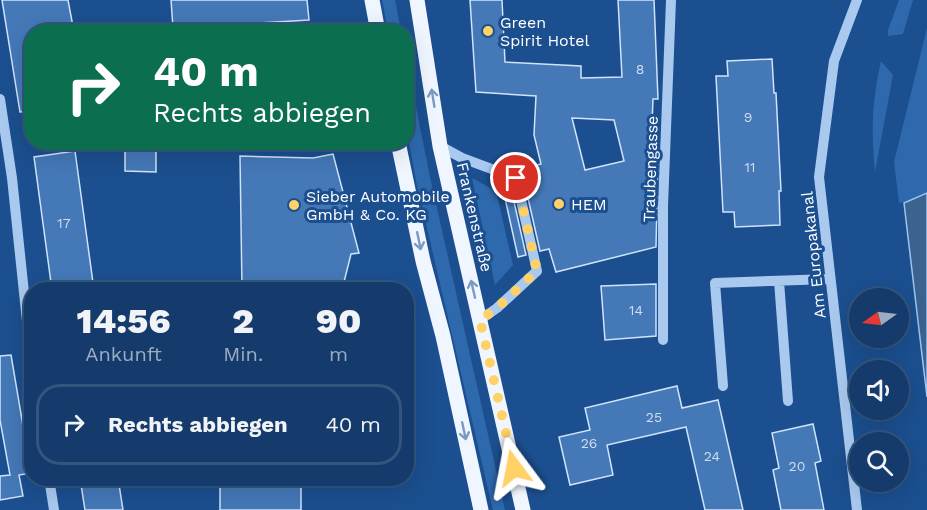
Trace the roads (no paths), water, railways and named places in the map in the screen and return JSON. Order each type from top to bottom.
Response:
[{"type":"main road","points":[[372,0],[376,24]]},
{"type":"main road","name":"Frankenstraße","points":[[417,0],[440,146],[523,510]]},
{"type":"main road","points":[[400,150],[481,510]]},
{"type":"street","name":"Traubengasse","points":[[663,340],[663,206],[671,0]]},
{"type":"street","name":"Am Europakanal","points":[[857,0],[834,61],[819,177],[857,510]]},
{"type":"street","points":[[0,99],[12,177],[24,292]]},
{"type":"street","points":[[440,146],[462,158],[516,178],[537,271],[497,308],[480,320]]},
{"type":"street","points":[[723,386],[715,283],[830,279]]},
{"type":"street","points":[[779,281],[788,400]]},
{"type":"street","points":[[50,486],[54,510]]},
{"type":"place","name":"Green Spirit Hotel","points":[[488,31]]},
{"type":"place","name":"HEM","points":[[559,204]]},
{"type":"place","name":"Sieber Automobile GmbH & Co. KG","points":[[294,205]]}]
